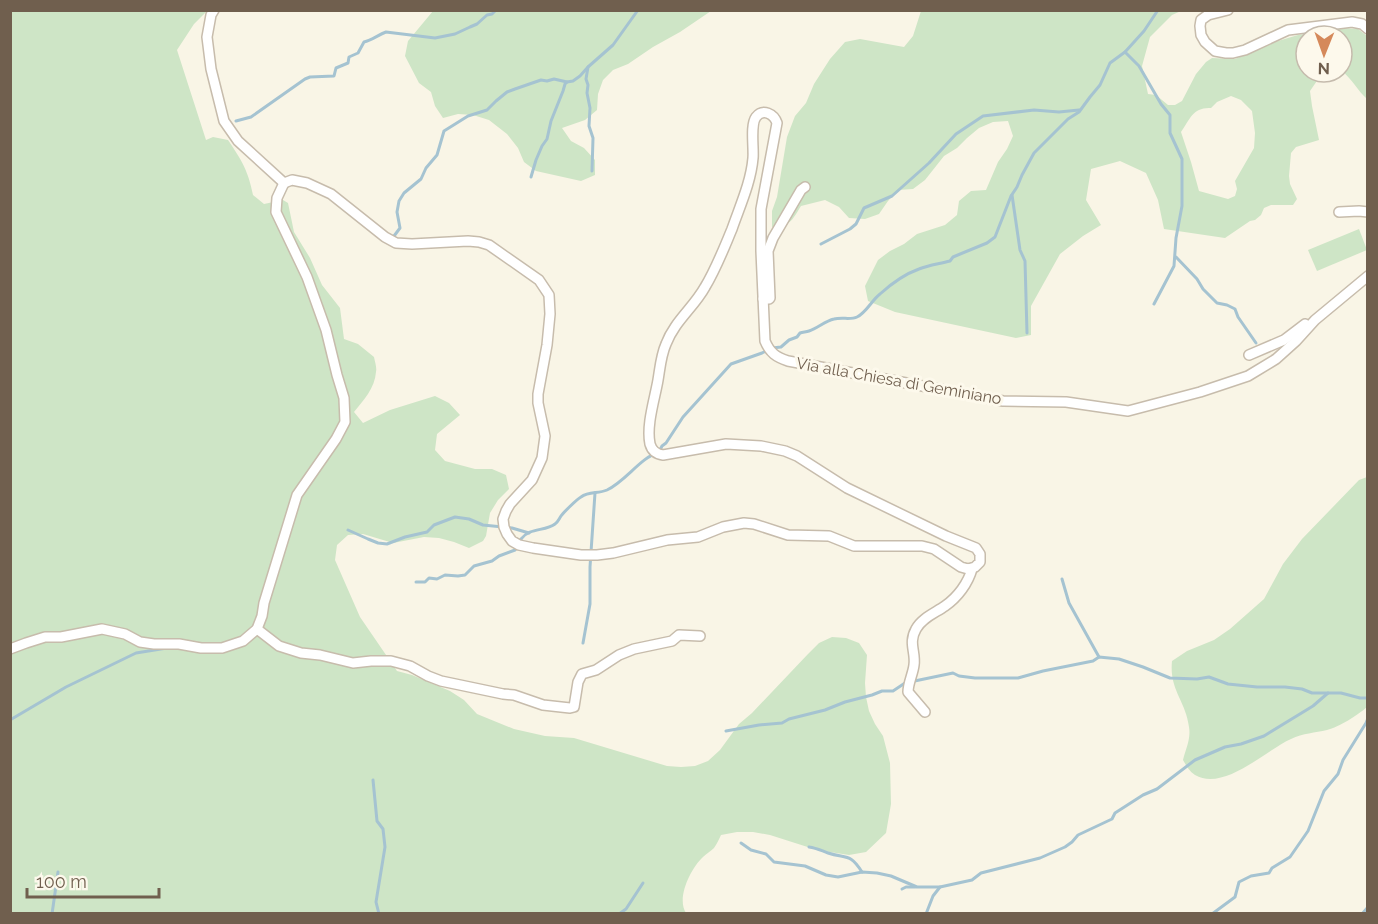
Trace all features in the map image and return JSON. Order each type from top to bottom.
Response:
[{"type":"street","points":[[214,10],[207,37],[224,121],[238,141],[284,183]]},
{"type":"street","points":[[1228,10],[1208,15],[1201,20],[1201,35],[1215,51],[1226,53],[1245,50],[1288,30],[1352,22],[1362,24],[1368,29]]},
{"type":"street","name":"Via alla Chiesa di Geminiano","points":[[972,569],[980,562],[980,554],[976,548],[847,488],[785,451],[761,446],[726,444],[663,455],[658,454],[652,448],[650,423],[666,343],[705,288],[729,236],[747,185],[753,159],[754,121],[758,115],[766,112],[773,116],[777,123],[761,209],[765,341],[773,355],[788,361],[1003,400],[1066,402],[1128,411],[1200,392],[1248,376],[1276,359],[1296,341],[1311,321],[1368,276]]},
{"type":"street","points":[[10,649],[45,637],[61,637],[102,629],[125,634],[140,642],[222,648],[243,641],[258,629],[297,495],[336,439],[345,422],[344,398],[326,330],[307,277],[276,212],[276,198],[284,183],[292,180],[308,183],[331,194],[385,237],[396,243],[468,241],[489,245],[539,280],[549,295],[547,345],[538,394],[546,436],[542,458],[532,480],[510,504],[504,519],[507,534],[519,545],[572,554],[597,555],[667,540],[698,537],[723,527],[744,523],[788,535],[829,536],[854,546],[922,546],[934,549],[965,569],[972,569],[969,581],[948,604],[927,618],[915,630],[912,649],[915,664],[908,692],[925,712]]},
{"type":"street","points":[[763,299],[770,298],[768,251],[773,238],[805,187],[803,201]]},
{"type":"street","points":[[1339,212],[1368,212]]},
{"type":"street","points":[[1249,355],[1284,340],[1311,321]]},
{"type":"street","points":[[258,629],[279,646],[302,653],[353,663],[391,661],[410,666],[441,681],[514,695],[543,705],[570,708],[574,707],[578,682],[582,674],[596,670],[619,655],[634,649],[672,641],[679,635],[700,636]]},
{"type":"green space","points":[[10,11],[207,11],[194,24],[177,50],[206,140],[213,137],[228,140],[244,166],[253,195],[264,204],[283,200],[288,203],[294,232],[310,258],[322,285],[340,308],[344,339],[358,344],[374,357],[375,378],[368,394],[354,412],[363,423],[390,410],[435,396],[449,403],[460,415],[437,434],[435,450],[445,461],[475,469],[492,469],[506,475],[509,489],[490,513],[486,536],[483,541],[469,548],[439,538],[424,537],[393,543],[363,534],[348,535],[337,545],[335,560],[360,617],[397,671],[450,691],[464,700],[477,714],[514,729],[545,736],[574,738],[667,766],[695,766],[708,761],[720,750],[739,724],[819,643],[832,637],[846,638],[859,643],[867,655],[866,697],[869,711],[883,736],[890,763],[891,804],[886,833],[866,852],[849,855],[817,850],[753,832],[721,835],[714,848],[698,862],[686,884],[683,907],[686,913],[11,913]]},
{"type":"green space","points":[[433,11],[711,11],[628,64],[613,70],[603,80],[598,94],[597,110],[585,120],[562,128],[571,141],[584,148],[595,160],[595,175],[581,181],[536,171],[524,162],[518,148],[507,134],[489,120],[473,115],[458,114],[443,118],[435,106],[431,92],[419,83],[405,56],[408,41]]},
{"type":"green space","points":[[921,11],[1181,11],[1172,15],[1150,37],[1142,66],[1148,94],[1156,95],[1168,105],[1175,105],[1182,101],[1196,74],[1212,58],[1235,59],[1294,36],[1294,84],[1315,84],[1310,91],[1319,140],[1296,147],[1291,153],[1290,184],[1297,199],[1293,205],[1271,205],[1264,208],[1255,220],[1225,238],[1164,229],[1158,200],[1146,173],[1120,161],[1091,169],[1086,200],[1101,225],[1060,254],[1031,306],[1031,335],[1016,338],[895,312],[868,301],[865,286],[878,260],[917,234],[945,225],[957,215],[959,201],[971,191],[986,190],[1013,136],[1008,121],[993,122],[979,128],[957,148],[944,156],[925,180],[913,189],[898,190],[879,214],[865,219],[849,218],[839,207],[825,200],[801,206],[790,222],[772,227],[772,211],[777,197],[787,137],[795,116],[806,103],[814,84],[830,59],[845,42],[860,39],[904,47],[913,36]],"holes":[[[1231,96],[1241,100],[1252,111],[1255,133],[1254,148],[1235,181],[1237,189],[1235,196],[1228,199],[1199,191],[1181,132],[1196,112],[1211,108],[1217,102]]]},
{"type":"green space","points":[[1354,29],[1367,36],[1367,99],[1354,84]]},
{"type":"green space","points":[[1359,229],[1367,250],[1317,271],[1308,250]]},
{"type":"green space","points":[[1367,477],[1367,707],[1359,714],[1332,728],[1291,739],[1232,774],[1206,779],[1195,775],[1183,760],[1189,740],[1189,727],[1185,710],[1175,688],[1172,661],[1187,651],[1214,640],[1264,599],[1283,564],[1302,539],[1359,480]]},
{"type":"waterway","points":[[236,121],[251,117],[305,79],[334,76],[336,68],[348,63],[349,57],[358,53],[364,42],[383,33],[435,38],[455,34],[477,24],[496,10]]},
{"type":"waterway","points":[[394,236],[400,228],[397,212],[399,201],[404,193],[421,179],[426,168],[437,155],[444,131],[468,116],[487,110],[507,92],[541,80],[573,81],[613,45],[638,10]]},
{"type":"waterway","points":[[416,582],[425,582],[429,578],[437,579],[445,575],[465,575],[474,566],[492,561],[515,550],[525,535],[555,524],[562,514],[584,495],[604,491],[614,486],[646,459],[659,452],[683,417],[731,364],[772,348],[781,347],[800,333],[812,330],[831,320],[857,317],[884,290],[903,276],[950,261],[953,257],[987,243],[995,237],[1011,196],[1034,153],[1068,119],[1079,112],[1100,85],[1110,63],[1125,52],[1144,31],[1158,10]]},
{"type":"waterway","points":[[1125,52],[1139,66],[1170,115],[1170,133],[1182,159],[1182,206],[1174,266],[1154,304]]},
{"type":"waterway","points":[[588,67],[586,79],[590,108],[589,126],[593,138],[592,171]]},
{"type":"waterway","points":[[531,177],[567,82]]},
{"type":"waterway","points":[[821,244],[856,224],[864,208],[892,196],[929,163],[956,134],[983,116],[1034,110],[1059,112],[1079,110]]},
{"type":"waterway","points":[[1012,195],[1020,250],[1025,261],[1027,333]]},
{"type":"waterway","points":[[1176,257],[1217,303],[1235,309],[1256,343]]},
{"type":"waterway","points":[[583,643],[590,604],[595,493]]},
{"type":"waterway","points":[[348,530],[378,543],[387,544],[427,532],[434,525],[455,517],[469,519],[483,525],[512,528],[529,533]]},
{"type":"waterway","points":[[1062,579],[1069,603],[1099,657]]},
{"type":"waterway","points":[[10,720],[66,687],[136,653],[167,648]]},
{"type":"waterway","points":[[726,731],[782,723],[882,691],[893,691],[905,683],[953,673],[975,678],[1018,678],[1093,661],[1099,657],[1119,659],[1170,678],[1209,677],[1228,684],[1285,687],[1312,693],[1341,693],[1368,698]]},
{"type":"waterway","points":[[741,843],[751,850],[766,854],[774,862],[805,866],[826,875],[838,877],[862,872],[877,873],[917,887],[940,887],[972,880],[981,873],[1040,858],[1065,847],[1078,835],[1112,819],[1115,813],[1157,789],[1195,760],[1225,747],[1264,736],[1313,706],[1328,693]]},
{"type":"waterway","points":[[1212,914],[1235,897],[1239,882],[1251,876],[1269,873],[1272,868],[1290,857],[1308,831],[1324,791],[1338,774],[1343,760],[1368,718]]},
{"type":"waterway","points":[[373,780],[377,821],[383,829],[385,847],[376,902],[379,914]]},
{"type":"waterway","points":[[809,847],[848,858],[862,872]]},
{"type":"waterway","points":[[52,914],[58,872]]},
{"type":"waterway","points":[[619,914],[626,909],[643,883]]},
{"type":"waterway","points":[[902,889],[915,887]]},
{"type":"waterway","points":[[926,914],[933,896],[940,887]]},
{"type":"waterway","points":[[1362,914],[1368,907]]}]
